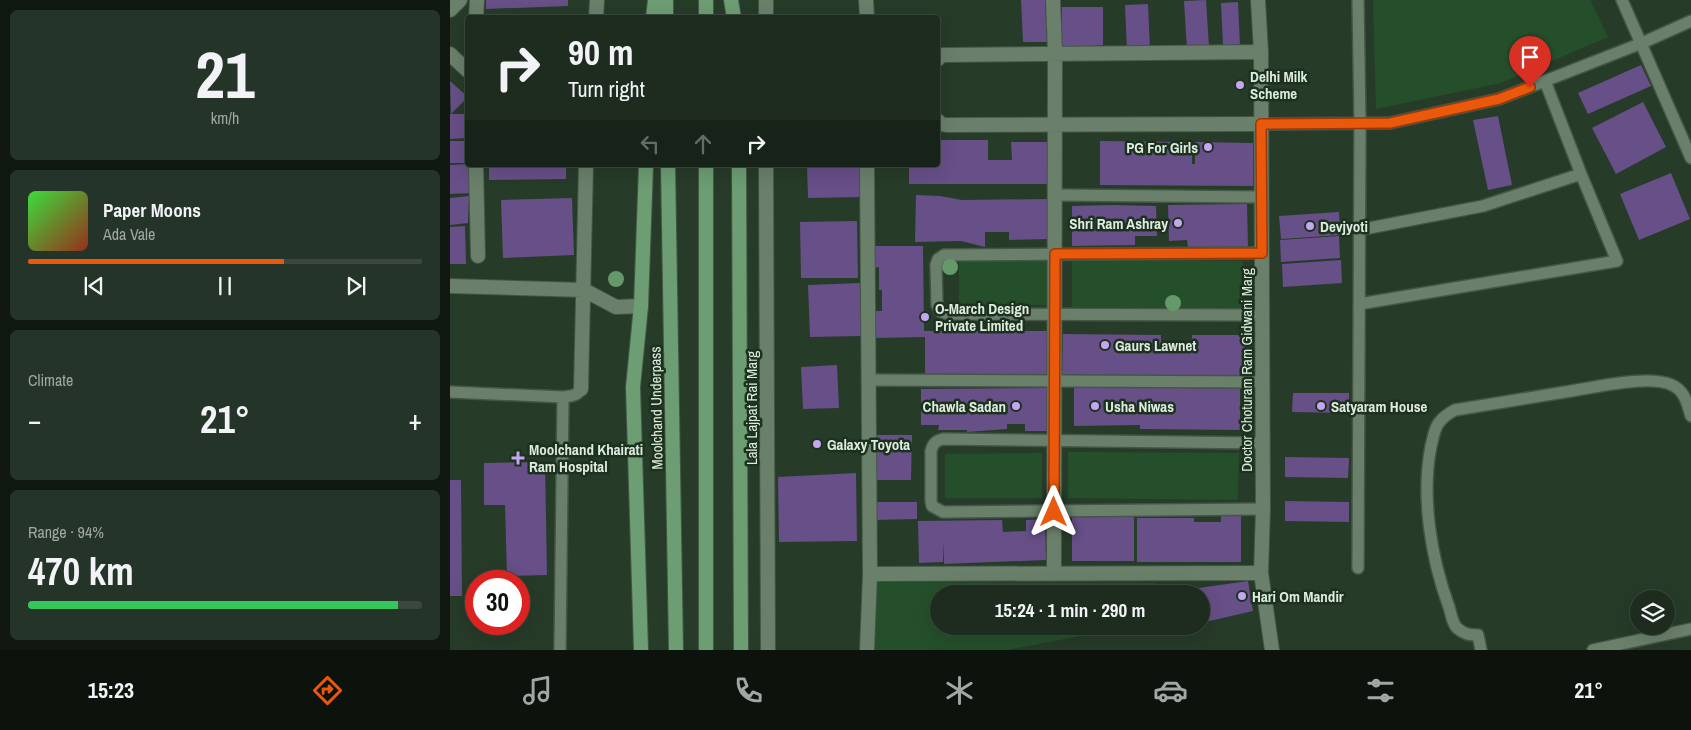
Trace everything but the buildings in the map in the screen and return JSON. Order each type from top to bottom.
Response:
[{"type":"main road","points":[[653,15],[655,0]]},
{"type":"main road","points":[[666,0],[666,15]]},
{"type":"main road","points":[[706,0],[706,15]]},
{"type":"main road","points":[[731,0],[734,15]]},
{"type":"main road","points":[[641,650],[633,387],[641,306],[646,167]]},
{"type":"main road","name":"Moolchand Underpass","points":[[668,167],[676,650]]},
{"type":"main road","points":[[706,167],[706,650]]},
{"type":"main road","points":[[739,167],[741,650]]},
{"type":"street","points":[[450,10],[460,0]]},
{"type":"street","points":[[476,15],[477,0]]},
{"type":"street","points":[[596,15],[597,0]]},
{"type":"street","points":[[766,0],[766,15]]},
{"type":"street","points":[[866,0],[866,15]]},
{"type":"street","points":[[1053,0],[1055,54],[1054,574]]},
{"type":"street","name":"Doctor Choturam Ram Gidwani Marg","points":[[1258,0],[1261,52],[1263,509],[1261,573],[1272,650]]},
{"type":"street","points":[[940,58],[945,55],[1261,52]]},
{"type":"street","points":[[450,54],[465,68]]},
{"type":"street","points":[[940,124],[1261,124]]},
{"type":"street","points":[[476,167],[478,256]]},
{"type":"street","points":[[581,389],[586,167]]},
{"type":"street","name":"Lala Lajpat Rai Marg","points":[[766,167],[768,650]]},
{"type":"street","points":[[867,167],[870,574],[867,650]]},
{"type":"street","points":[[450,286],[584,290],[616,307],[641,306]]},
{"type":"street","points":[[870,574],[1261,573]]},
{"type":"lane","points":[[1358,0],[1360,123],[1358,568]]},
{"type":"lane","points":[[1622,0],[1691,158]]},
{"type":"lane","points":[[1261,124],[1390,123],[1499,99],[1642,43],[1691,21]]},
{"type":"lane","points":[[1359,304],[1617,261],[1545,81]]},
{"type":"lane","points":[[1359,230],[1483,206],[1581,174]]},
{"type":"lane","points":[[1055,195],[1261,197]]},
{"type":"lane","points":[[1262,253],[944,255],[938,259],[936,265],[937,305],[941,312],[948,314],[1262,315]]},
{"type":"lane","points":[[868,380],[1262,382]]},
{"type":"lane","points":[[1482,650],[1478,635],[1467,635],[1456,626],[1444,592],[1434,552],[1426,493],[1428,461],[1437,425],[1447,414],[1455,410],[1626,383],[1656,381],[1678,388],[1684,395],[1691,416]]},
{"type":"lane","points":[[450,392],[563,397],[573,396],[581,389]]},
{"type":"lane","points":[[560,650],[563,397]]},
{"type":"lane","points":[[1262,443],[1054,439],[937,440],[932,445],[931,451],[931,501],[932,506],[943,512],[1263,509]]},
{"type":"lane","points":[[740,455],[767,455]]},
{"type":"lane","points":[[1593,650],[1691,629]]},
{"type":"green space","points":[[1373,0],[1590,0],[1608,37],[1501,83],[1376,109]]},
{"type":"green space","points":[[1072,260],[1243,261],[1242,308],[1072,307]]},
{"type":"green space","points":[[959,261],[1047,261],[1047,305],[959,305]]},
{"type":"green space","points":[[1068,452],[1239,453],[1238,500],[1068,498]]},
{"type":"green space","points":[[1042,453],[1042,498],[945,498],[945,454]]},
{"type":"green space","points":[[875,582],[1155,583],[1155,585],[930,585],[930,635],[1086,635],[1007,650],[874,650]]},
{"type":"place","name":"Delhi Milk Scheme","points":[[1240,85]]},
{"type":"place","name":"PG For Girls","points":[[1208,147]]},
{"type":"place","name":"Shri Ram Ashray","points":[[1178,223]]},
{"type":"place","name":"Devjyoti","points":[[1310,226]]},
{"type":"place","name":"O-March Design Private Limited","points":[[925,317]]},
{"type":"place","name":"Gaurs Lawnet","points":[[1105,345]]},
{"type":"place","name":"Chawla Sadan","points":[[1016,406]]},
{"type":"place","name":"Usha Niwas","points":[[1095,406]]},
{"type":"place","name":"Satyaram House","points":[[1321,406]]},
{"type":"place","name":"Galaxy Toyota","points":[[817,444]]},
{"type":"place","name":"Moolchand Khairati Ram Hospital","points":[[518,458]]},
{"type":"place","name":"Hari Om Mandir","points":[[1242,596]]},
{"type":"route","points":[[1054,512],[1055,254],[1262,253],[1261,124],[1390,123],[1499,99],[1530,87]]}]
